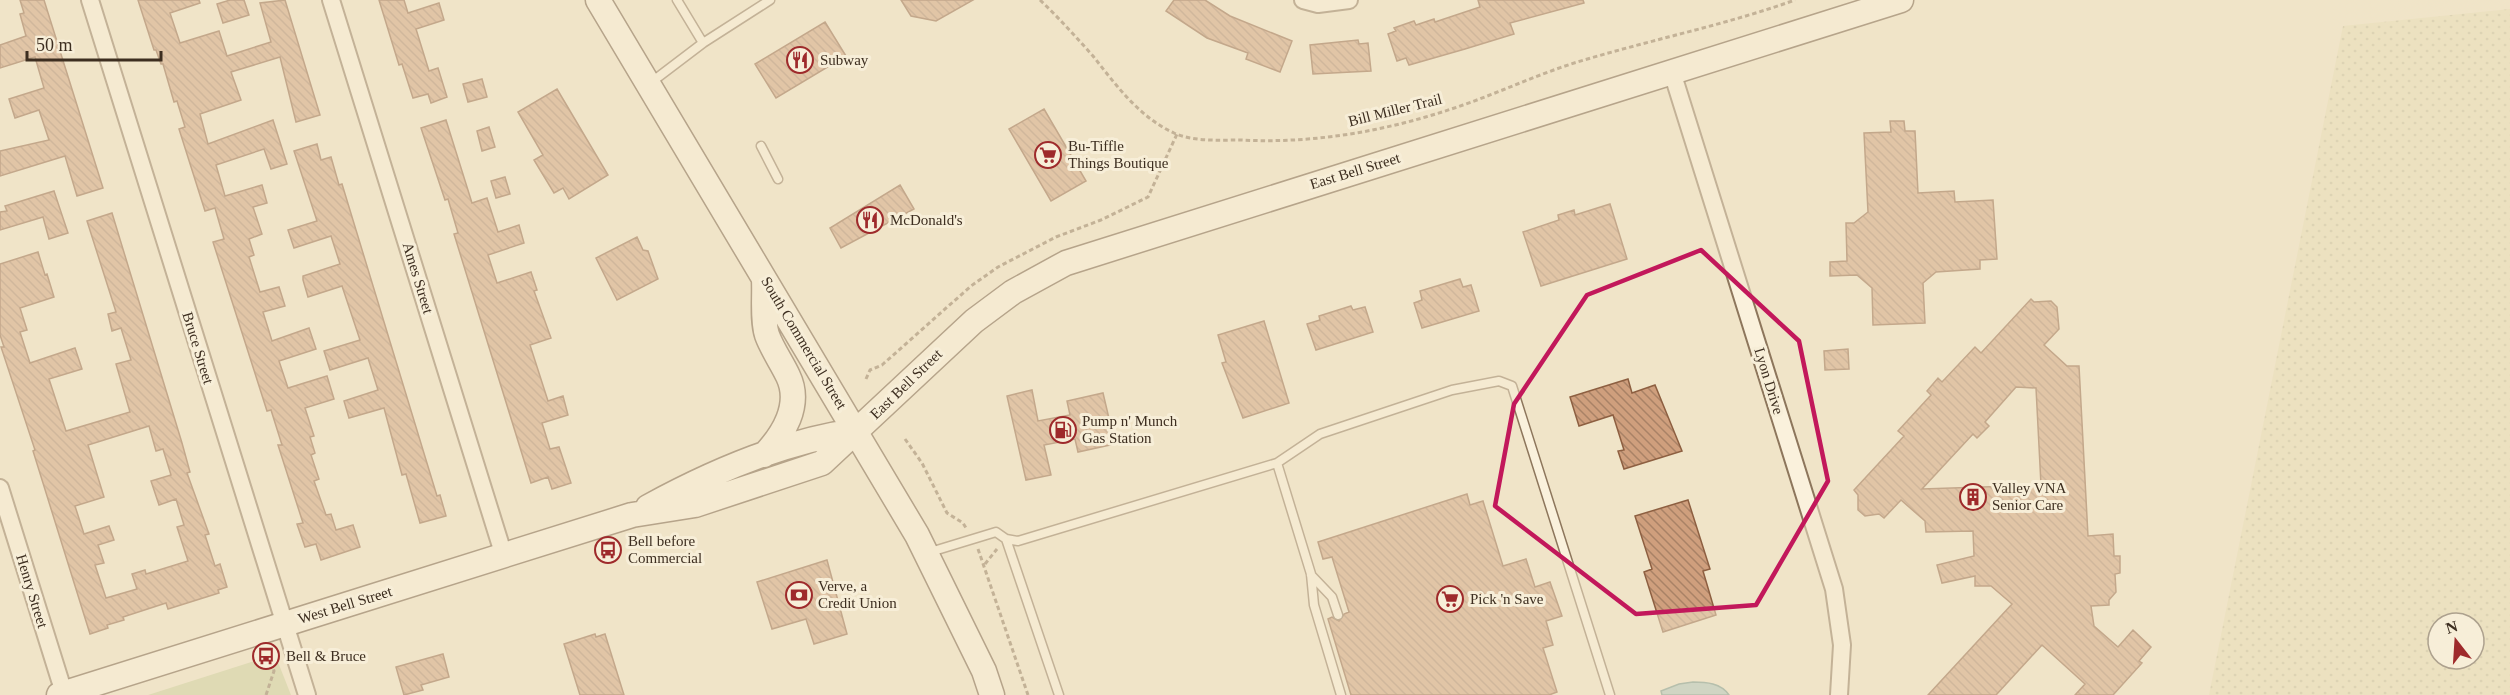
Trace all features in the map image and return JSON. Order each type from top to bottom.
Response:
[{"type":"main road","name":"South Commercial Street","points":[[598,0],[856,431],[926,553],[984,671],[992,695]]},
{"type":"main road","name":"East Bell Street","points":[[856,431],[974,321],[1013,292],[1066,263],[1901,0]]},
{"type":"main road","points":[[764,277],[767,334],[790,379],[792,405],[780,436],[764,456]]},
{"type":"main road","name":"West Bell Street","points":[[61,694],[632,515],[695,505],[822,463],[856,431]]},
{"type":"main road","name":"West Bell Street","points":[[632,515],[688,485],[764,456],[815,437],[856,431]]},
{"type":"street","name":"Bruce Street","points":[[90,0],[308,695]]},
{"type":"street","name":"Ames Street","points":[[331,0],[504,556]]},
{"type":"street","points":[[1303,0],[1318,4],[1349,0]]},
{"type":"street","name":"Lyon Drive","points":[[1672,72],[1834,590],[1842,645],[1839,695]]},
{"type":"street","name":"Henry Street","points":[[0,488],[61,694]]},
{"type":"lane","points":[[677,0],[703,43]]},
{"type":"lane","points":[[649,84],[703,43],[771,0]]},
{"type":"lane","points":[[761,146],[778,179]]},
{"type":"lane","points":[[926,553],[996,532],[1018,541],[1276,463],[1320,434],[1476,383],[1499,381],[1512,387],[1610,695]]},
{"type":"lane","points":[[1276,463],[1311,574],[1314,605],[1341,695]]},
{"type":"lane","points":[[1006,538],[1059,695]]},
{"type":"lane","points":[[1311,574],[1332,597],[1338,615]]},
{"type":"path","name":"Bill Miller Trail","points":[[1040,0],[1121,91],[1150,119],[1168,130],[1181,136],[1205,139],[1278,142],[1355,133],[1408,122],[1461,106],[1589,58],[1732,21],[1795,0]]},
{"type":"path","points":[[904,439],[922,463],[947,513],[963,523],[974,539],[985,564],[991,591],[1028,695]]},
{"type":"path","points":[[266,695],[274,671],[270,656]]},
{"type":"highlighted area","points":[[1701,250],[1799,341],[1828,481],[1756,605],[1636,614],[1495,506],[1514,404],[1587,295]]},
{"type":"shaded area","points":[[2510,9],[2510,695],[2209,695],[2343,26]]},
{"type":"green space","points":[[267,657],[276,657],[291,695],[148,695]]},
{"type":"water","points":[[1693,682],[1718,686],[1729,695],[1662,695],[1661,691],[1679,684]]},
{"type":"building","points":[[20,0],[44,0],[103,188],[77,196],[65,156],[0,176],[0,151],[49,140],[39,110],[15,118],[9,99],[44,88],[35,57],[0,68],[0,45],[26,36],[20,14],[24,13]]},
{"type":"building","points":[[138,0],[199,0],[200,3],[170,13],[180,43],[219,31],[227,56],[271,42],[260,3],[285,0],[320,115],[296,122],[280,57],[231,72],[241,100],[200,114],[208,144],[273,120],[287,164],[271,169],[264,149],[216,165],[225,196],[262,185],[267,203],[253,207],[262,234],[249,239],[254,255],[249,257],[260,292],[279,287],[285,306],[263,312],[272,341],[309,328],[316,349],[279,361],[288,388],[327,376],[334,399],[305,408],[314,436],[310,437],[315,453],[311,455],[319,479],[314,481],[326,515],[331,514],[336,530],[353,525],[360,547],[321,560],[316,544],[305,547],[297,524],[303,523],[278,445],[282,445],[271,410],[267,411],[213,242],[224,239],[215,208],[205,211],[179,129],[185,127],[177,101],[174,102],[163,64],[154,50]]},
{"type":"building","points":[[230,0],[244,0],[249,15],[223,23],[217,4]]},
{"type":"building","points":[[379,0],[404,0],[408,13],[439,3],[444,20],[416,29],[429,71],[438,68],[447,97],[431,103],[428,94],[413,98],[402,64],[399,65]]},
{"type":"building","points":[[901,0],[973,0],[936,21],[911,16]]},
{"type":"building","points":[[1174,0],[1205,0],[1230,16],[1292,41],[1280,72],[1246,59],[1248,53],[1207,38],[1166,11]]},
{"type":"building","points":[[1478,0],[1583,0],[1584,3],[1510,23],[1514,34],[1409,65],[1406,58],[1397,61],[1388,34],[1396,31],[1394,28],[1414,21],[1416,25],[1434,19],[1435,22],[1480,7]]},
{"type":"building","name":"Subway","points":[[825,22],[846,56],[776,98],[755,64]]},
{"type":"building","points":[[1358,40],[1359,44],[1368,43],[1371,71],[1313,74],[1310,45]]},
{"type":"building","points":[[482,79],[487,97],[468,102],[463,84]]},
{"type":"building","points":[[557,89],[608,175],[569,199],[563,188],[554,193],[534,160],[543,155],[518,112]]},
{"type":"building","name":"Bu-Tiffle Things Boutique","points":[[1044,109],[1086,181],[1051,201],[1009,129]]},
{"type":"building","points":[[446,120],[472,203],[487,198],[498,232],[519,225],[524,243],[488,255],[497,283],[531,272],[537,290],[534,291],[551,338],[530,345],[548,401],[563,396],[568,415],[542,423],[550,449],[559,447],[571,483],[552,489],[548,477],[531,483],[454,234],[458,233],[448,199],[445,200],[421,128]]},
{"type":"building","points":[[1890,121],[1904,121],[1905,131],[1915,131],[1918,193],[1954,191],[1955,202],[1993,200],[1997,259],[1980,260],[1980,269],[1936,272],[1923,283],[1925,323],[1873,325],[1872,288],[1857,275],[1830,276],[1830,262],[1847,261],[1846,223],[1854,223],[1868,212],[1864,133],[1891,132]]},
{"type":"building","points":[[489,127],[495,147],[482,151],[477,131]]},
{"type":"building","points":[[317,144],[321,160],[331,157],[339,185],[342,184],[437,496],[440,495],[446,516],[420,523],[406,474],[402,475],[384,408],[349,418],[344,401],[378,390],[368,358],[330,370],[324,351],[360,340],[342,286],[308,297],[303,276],[340,264],[331,236],[294,248],[288,230],[317,221],[294,151]]},
{"type":"building","points":[[505,177],[510,194],[496,198],[491,181]]},
{"type":"building","name":"McDonald's","points":[[900,185],[914,209],[841,248],[830,228]]},
{"type":"building","points":[[54,191],[68,233],[49,239],[43,217],[0,230],[0,212],[7,211],[5,206]]},
{"type":"building","points":[[1610,204],[1627,259],[1541,286],[1523,232],[1559,220],[1558,215],[1574,210],[1575,215]]},
{"type":"building","points":[[112,213],[182,443],[190,472],[187,473],[209,534],[205,535],[215,566],[220,564],[227,587],[218,590],[219,593],[168,609],[166,603],[123,617],[124,620],[107,625],[108,628],[90,634],[33,451],[35,450],[1,347],[4,347],[0,335],[0,264],[38,252],[54,297],[20,308],[27,330],[20,332],[30,363],[75,348],[82,369],[49,379],[66,431],[130,412],[116,364],[131,360],[121,328],[112,331],[108,314],[116,312],[87,221]],"holes":[[[149,426],[156,451],[163,449],[171,475],[151,481],[159,505],[176,499],[184,525],[177,527],[188,561],[146,574],[145,570],[132,574],[137,589],[106,598],[95,565],[104,563],[98,545],[114,540],[109,526],[84,534],[75,506],[104,497],[88,445]]]},
{"type":"building","points":[[637,237],[643,250],[648,251],[658,279],[617,300],[596,258]]},
{"type":"building","points":[[1460,279],[1463,287],[1471,285],[1479,311],[1422,328],[1414,303],[1422,300],[1420,291]]},
{"type":"building","name":"Valley VNA Senior Care","points":[[2031,299],[2034,302],[2051,301],[2057,307],[2059,329],[2044,345],[2067,366],[2079,366],[2088,536],[2113,534],[2114,556],[2120,556],[2120,573],[2115,574],[2116,592],[2109,600],[2109,605],[2091,606],[2094,626],[2118,647],[2133,630],[2151,647],[2139,661],[2142,663],[2113,695],[2075,695],[2085,684],[2042,645],[1996,695],[1928,695],[2012,604],[1991,586],[1975,586],[1975,576],[1942,583],[1937,565],[1974,556],[1973,531],[1926,532],[1925,521],[1901,500],[1884,518],[1879,514],[1865,516],[1858,510],[1858,495],[1854,490],[1904,436],[1898,431],[1931,395],[1927,391],[1938,378],[1942,382],[1975,347],[1981,353]],"holes":[[[2016,387],[2036,388],[2041,485],[1922,489],[1973,434],[1977,438],[1989,426],[1985,422]]]},
{"type":"building","points":[[1351,306],[1353,310],[1365,307],[1373,332],[1316,350],[1307,324],[1320,320],[1319,316]]},
{"type":"building","points":[[1264,321],[1289,403],[1243,418],[1222,363],[1226,362],[1218,335]]},
{"type":"building","points":[[1848,349],[1849,369],[1825,370],[1824,351]]},
{"type":"building","points":[[1628,379],[1632,393],[1655,385],[1682,451],[1624,469],[1618,451],[1624,450],[1613,415],[1579,426],[1570,397]]},
{"type":"building","name":"Pump n' Munch Gas Station","points":[[1032,390],[1038,421],[1070,415],[1067,401],[1103,393],[1115,444],[1078,452],[1075,439],[1044,445],[1051,475],[1026,480],[1007,396]]},
{"type":"building","name":"Pick 'n Save","points":[[1467,494],[1470,505],[1483,501],[1503,566],[1526,559],[1535,587],[1550,582],[1562,616],[1546,621],[1553,645],[1543,648],[1557,692],[1549,695],[1351,695],[1328,619],[1332,617],[1339,621],[1344,614],[1349,612],[1332,557],[1323,559],[1318,542]]},
{"type":"building","points":[[1688,500],[1710,569],[1703,571],[1716,615],[1663,632],[1644,572],[1652,569],[1635,516]]},
{"type":"building","name":"Verve, a Credit Union","points":[[827,560],[847,634],[814,644],[806,619],[772,629],[757,582]]},
{"type":"building","points":[[595,634],[596,637],[605,634],[624,695],[580,695],[564,644]]},
{"type":"building","points":[[443,654],[449,677],[421,685],[423,690],[404,695],[396,667]]},
{"type":"place","name":"Subway","points":[[800,60]]},
{"type":"place","name":"Bu-Tiffle Things Boutique","points":[[1048,155]]},
{"type":"place","name":"McDonald's","points":[[870,220]]},
{"type":"place","name":"Pump n' Munch Gas Station","points":[[1063,430]]},
{"type":"place","name":"Valley VNA Senior Care","points":[[1973,497]]},
{"type":"place","name":"Bell before Commercial","points":[[608,550]]},
{"type":"place","name":"Verve, a Credit Union","points":[[799,595]]},
{"type":"place","name":"Pick 'n Save","points":[[1450,599]]},
{"type":"place","name":"Bell & Bruce","points":[[266,656]]}]
